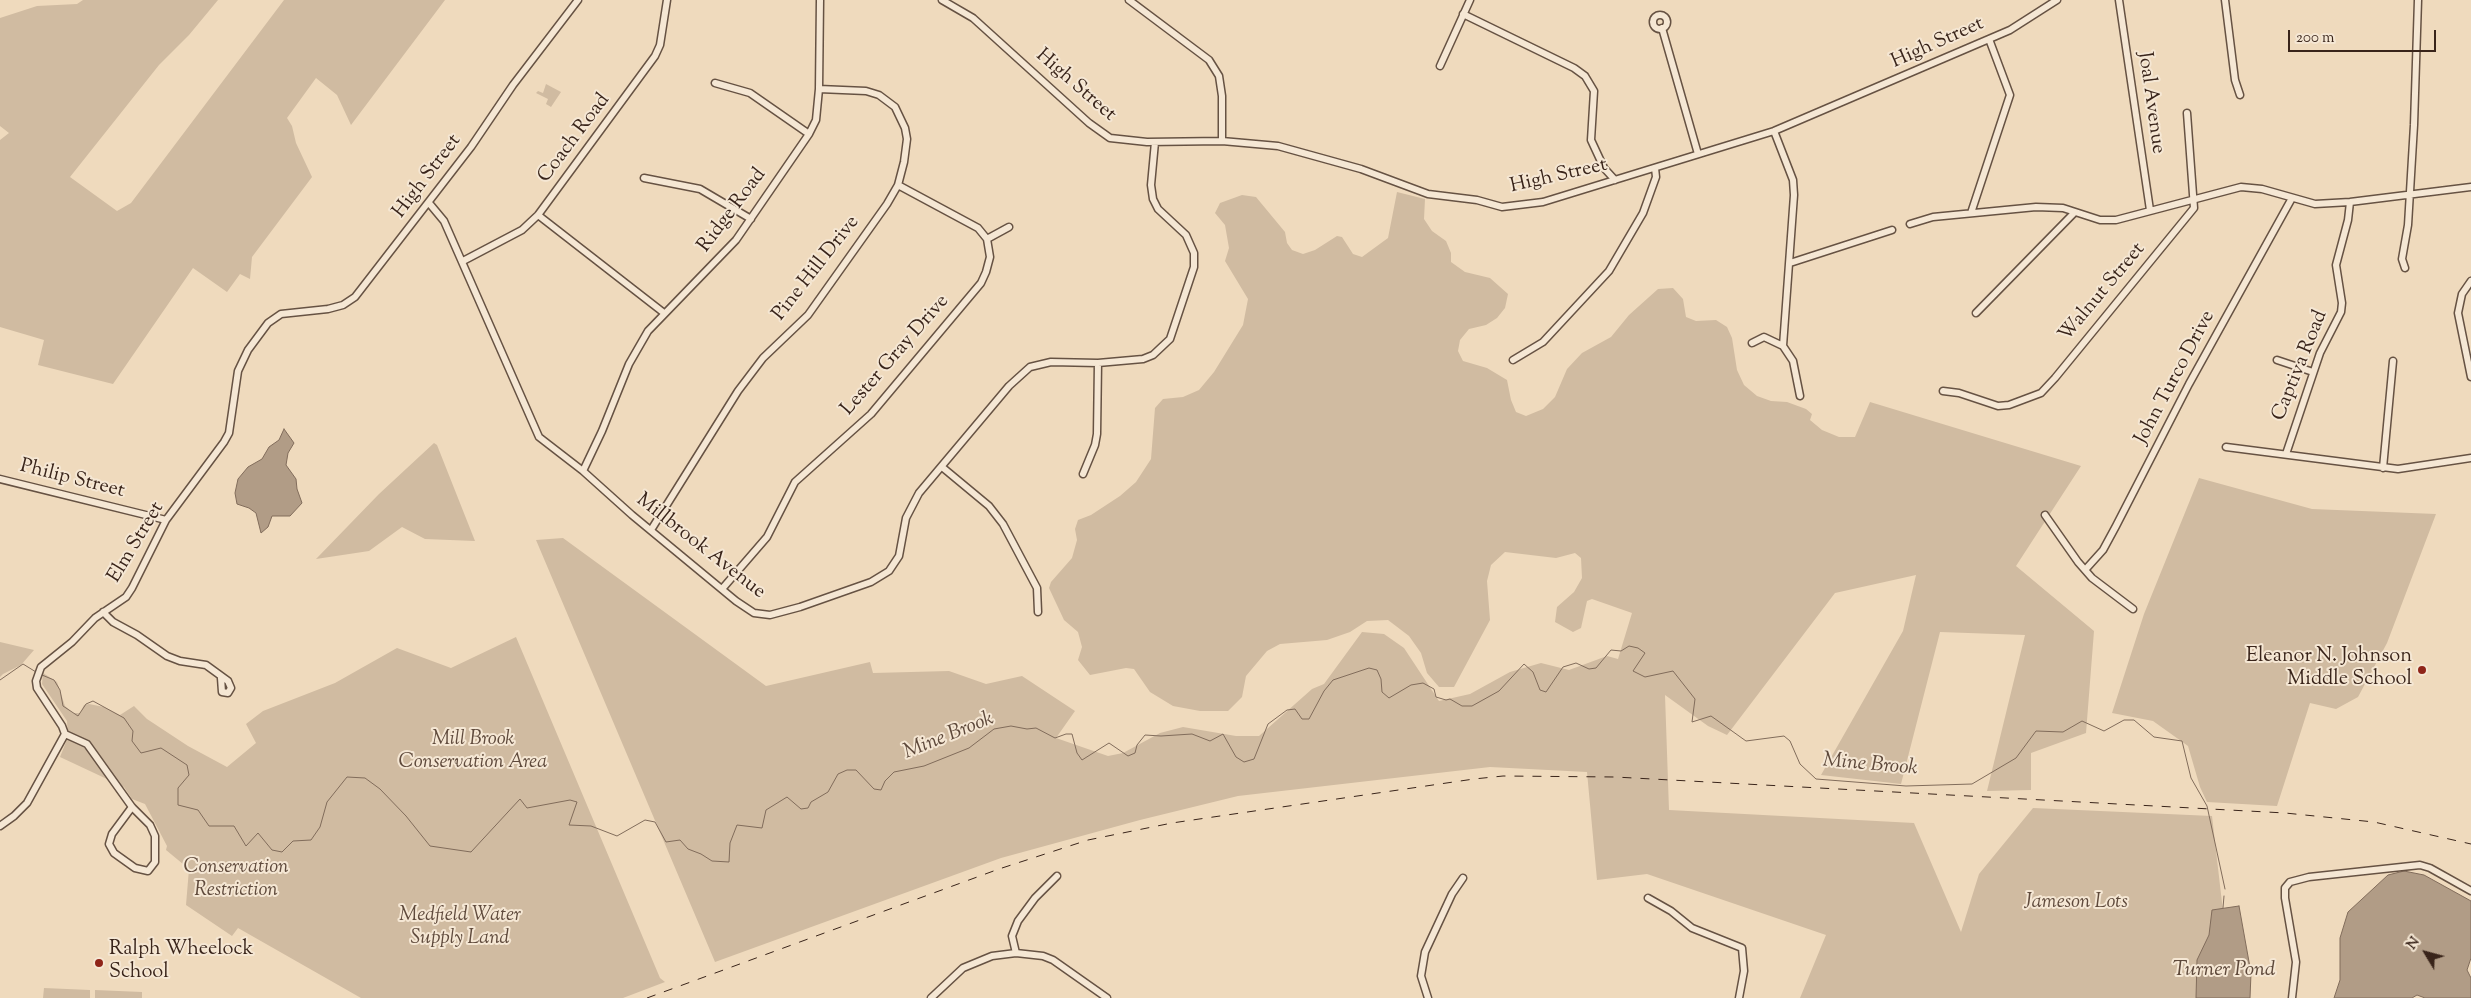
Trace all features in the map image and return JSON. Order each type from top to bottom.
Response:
[{"type":"street","name":"High Street","points":[[269,322],[281,314],[328,309],[343,305],[355,297],[471,148],[513,85],[578,0]]},
{"type":"street","name":"Coach Road","points":[[463,261],[522,230],[538,215],[656,56],[660,44],[667,0]]},
{"type":"street","name":"Ridge Road","points":[[583,471],[633,356],[648,331],[664,313],[707,273],[736,240],[809,134],[816,120],[819,90],[820,0]]},
{"type":"street","name":"High Street","points":[[942,0],[973,18],[1104,135],[1117,140],[1155,142],[1222,141],[1292,149],[1361,170],[1428,194],[1477,200],[1502,207],[1543,202],[1774,130],[1989,40],[2010,30],[2057,0]]},
{"type":"street","points":[[1129,0],[1209,60],[1219,76],[1222,96],[1222,141]]},
{"type":"street","points":[[1440,66],[1470,0]]},
{"type":"street","name":"Joal Avenue","points":[[2119,0],[2150,210]]},
{"type":"street","points":[[2225,0],[2235,80],[2240,95]]},
{"type":"street","points":[[2405,268],[2402,259],[2408,225],[2414,125],[2418,0]]},
{"type":"street","points":[[1464,14],[1574,68],[1585,76],[1594,91],[1591,140],[1604,168],[1615,180]]},
{"type":"street","points":[[1662,28],[1698,154]]},
{"type":"street","points":[[1971,214],[2010,95],[1989,40]]},
{"type":"street","points":[[714,83],[750,94],[809,134]]},
{"type":"street","name":"Pine Hill Drive","points":[[651,530],[738,391],[763,358],[808,314],[887,204],[898,184],[904,162],[907,139],[905,128],[895,107],[879,95],[866,92],[819,90]]},
{"type":"street","name":"Walnut Street","points":[[1943,391],[1959,393],[1998,406],[2009,405],[2044,391],[2192,211],[2194,199],[2187,113]]},
{"type":"street","points":[[1774,130],[1793,180],[1794,195],[1783,346]]},
{"type":"street","name":"Millbrook Avenue","points":[[429,203],[444,221],[463,261],[539,437],[583,471],[746,609],[762,615],[770,615],[800,607],[881,577],[889,571],[899,556],[911,505],[1009,386],[1030,367],[1051,362],[1098,362],[1142,359],[1162,347],[1175,329],[1194,267],[1194,253],[1192,244],[1186,236],[1158,209],[1153,199],[1151,185],[1155,142]]},
{"type":"street","points":[[1513,360],[1543,342],[1609,271],[1643,213],[1656,177],[1656,168]]},
{"type":"street","points":[[644,178],[700,189],[751,219]]},
{"type":"street","points":[[898,184],[978,228],[986,239],[1009,227]]},
{"type":"street","points":[[1910,224],[1933,217],[2036,207],[2063,208],[2100,220],[2124,218],[2241,187],[2262,189],[2310,204],[2350,202],[2471,187]]},
{"type":"street","name":"John Turco Drive","points":[[2085,570],[2103,550],[2193,376],[2292,198]]},
{"type":"street","name":"Captiva Road","points":[[2286,454],[2312,372],[2341,312],[2342,303],[2336,265],[2348,220],[2350,202]]},
{"type":"street","points":[[1976,313],[2074,213]]},
{"type":"street","points":[[538,215],[664,313]]},
{"type":"street","points":[[1790,263],[1892,230]]},
{"type":"street","name":"Lester Gray Drive","points":[[722,589],[767,537],[795,482],[871,414],[982,283],[990,257],[986,239]]},
{"type":"street","points":[[2471,281],[2462,294],[2458,313],[2471,377]]},
{"type":"street","name":"Elm Street","points":[[65,734],[62,726],[39,692],[36,680],[38,674],[46,661],[72,642],[103,612],[126,597],[166,520],[229,433],[241,364],[269,322]]},
{"type":"street","points":[[1752,343],[1764,337],[1783,346],[1793,361],[1800,396]]},
{"type":"street","points":[[2276,360],[2312,372]]},
{"type":"street","points":[[2383,468],[2393,361]]},
{"type":"street","points":[[1083,474],[1097,434],[1098,362]]},
{"type":"street","points":[[2226,447],[2383,468],[2410,468],[2471,458]]},
{"type":"street","points":[[942,467],[989,506],[1003,524],[1038,588],[1038,612]]},
{"type":"street","name":"Philip Street","points":[[0,479],[166,520]]},
{"type":"street","points":[[2045,515],[2085,570],[2133,609]]},
{"type":"street","points":[[103,612],[113,622],[137,635],[167,656],[180,661],[206,665],[221,678]]},
{"type":"street","points":[[0,826],[26,803],[65,734],[87,744],[132,807],[145,818],[156,836],[155,862],[148,871],[135,868],[114,853],[109,844],[112,834],[132,807]]},
{"type":"street","points":[[2292,998],[2296,962],[2285,888],[2290,882],[2309,877],[2409,864],[2430,868],[2471,892]]},
{"type":"street","points":[[1016,953],[1012,936],[1018,921],[1035,898],[1057,876]]},
{"type":"street","points":[[1428,998],[1422,976],[1426,952],[1452,894],[1463,878]]},
{"type":"street","points":[[1648,898],[1671,911],[1692,928],[1742,948],[1744,971],[1739,998]]},
{"type":"street","points":[[931,998],[964,968],[992,956],[1016,953],[1043,956],[1053,960],[1107,998]]},
{"type":"green space","points":[[83,0],[218,0],[189,35],[159,65],[70,177],[117,211],[131,203],[284,0],[445,0],[351,125],[337,95],[316,78],[287,118],[312,177],[252,257],[250,279],[240,274],[227,292],[193,268],[113,384],[38,365],[44,340],[0,327],[0,140],[9,133],[0,126],[0,18],[37,6],[77,4]]},
{"type":"green space","points":[[546,84],[561,92],[551,107],[546,104],[548,99],[536,93],[538,91],[543,93]]},
{"type":"green space","name":"Jameson Lots","points":[[1397,192],[1425,199],[1424,219],[1432,231],[1446,241],[1451,253],[1451,262],[1465,272],[1490,278],[1508,294],[1505,308],[1497,318],[1486,325],[1469,329],[1460,340],[1458,351],[1463,361],[1487,368],[1507,380],[1511,400],[1516,412],[1526,416],[1543,409],[1555,397],[1567,369],[1582,353],[1611,337],[1629,315],[1658,289],[1673,288],[1683,299],[1686,317],[1696,321],[1716,320],[1727,327],[1732,338],[1737,370],[1744,385],[1757,396],[1771,401],[1787,402],[1806,409],[1812,414],[1810,420],[1822,430],[1839,437],[1855,437],[1870,402],[2081,466],[2016,566],[2094,631],[2086,733],[2031,753],[2031,790],[1987,791],[2025,635],[1940,632],[1901,784],[1821,775],[1903,631],[1916,575],[1835,593],[1727,735],[1708,726],[1665,695],[1669,810],[1914,823],[1961,932],[1979,874],[2033,808],[2212,816],[2233,998],[1800,998],[1826,935],[1647,874],[1597,880],[1587,772],[1490,767],[1238,796],[1140,820],[1001,858],[715,962],[536,540],[563,538],[766,686],[870,662],[873,673],[949,671],[986,684],[1022,676],[1075,711],[1056,738],[1108,756],[1123,753],[1160,733],[1183,727],[1236,736],[1259,736],[1312,689],[1324,684],[1362,632],[1384,634],[1404,648],[1439,701],[1470,694],[1510,672],[1541,663],[1569,670],[1607,656],[1618,659],[1632,613],[1592,599],[1587,601],[1581,628],[1573,632],[1555,622],[1557,607],[1574,592],[1582,578],[1581,558],[1575,553],[1556,558],[1505,552],[1491,565],[1487,581],[1490,620],[1454,687],[1439,687],[1427,673],[1421,653],[1409,636],[1388,620],[1367,621],[1350,632],[1327,640],[1280,644],[1267,651],[1246,676],[1242,697],[1228,711],[1200,711],[1173,706],[1150,692],[1134,669],[1126,668],[1090,675],[1078,660],[1082,647],[1078,632],[1064,620],[1049,588],[1051,582],[1072,558],[1077,540],[1075,529],[1078,520],[1091,515],[1120,496],[1136,482],[1151,459],[1155,408],[1163,399],[1183,397],[1199,390],[1214,372],[1243,325],[1248,299],[1225,261],[1229,248],[1225,225],[1215,213],[1220,203],[1242,195],[1256,197],[1285,232],[1287,243],[1292,250],[1303,254],[1315,250],[1337,236],[1342,237],[1353,254],[1362,257],[1388,238]]},
{"type":"green space","points":[[434,443],[437,445],[475,541],[425,539],[402,527],[369,551],[316,559],[379,494]]},
{"type":"green space","points":[[2199,478],[2312,509],[2436,514],[2387,643],[2358,697],[2336,709],[2310,703],[2277,806],[2207,802],[2200,787],[2188,746],[2153,721],[2112,713],[2144,614]]},
{"type":"green space","points":[[516,637],[660,978],[665,982],[623,998],[361,998],[238,928],[232,936],[186,905],[189,869],[166,850],[167,846],[145,804],[132,799],[124,787],[60,757],[68,737],[67,721],[42,684],[43,673],[57,682],[65,706],[73,713],[80,713],[84,705],[89,704],[104,707],[120,715],[134,706],[147,719],[188,746],[227,767],[256,743],[246,724],[263,711],[335,683],[397,648],[451,668]]},
{"type":"green space","points":[[0,642],[34,650],[21,665],[0,677]]},
{"type":"green space","points":[[44,988],[90,990],[90,998],[43,998]]},
{"type":"green space","points":[[95,990],[142,992],[142,998],[95,998]]},
{"type":"water","points":[[284,429],[294,443],[288,453],[286,465],[296,479],[302,503],[290,516],[272,516],[268,527],[261,533],[256,513],[249,508],[237,504],[235,493],[238,479],[248,467],[262,459],[269,447],[279,440]]},
{"type":"water","points":[[2404,871],[2424,875],[2471,901],[2471,958],[2467,970],[2471,978],[2471,998],[2425,998],[2417,995],[2412,998],[2334,998],[2340,980],[2340,938],[2348,912],[2388,875]]},
{"type":"water","name":"Turner Pond","points":[[2239,906],[2251,973],[2250,998],[2196,998],[2197,960],[2209,935],[2212,910]]},
{"type":"waterway","name":"Mine Brook","points":[[42,675],[54,680],[60,690],[63,706],[78,716],[86,704],[93,701],[124,718],[133,731],[132,741],[141,753],[161,748],[187,765],[189,775],[178,788],[178,805],[198,810],[209,826],[234,826],[246,846],[258,833],[272,850],[282,852],[293,841],[311,840],[320,827],[327,802],[347,777],[365,778],[380,789],[406,816],[430,846],[471,852],[520,799],[527,808],[570,800],[577,802],[569,825],[591,826],[617,836],[645,820],[655,822],[666,842],[680,840],[688,849],[712,861],[729,862],[730,843],[737,825],[762,828],[766,810],[787,797],[801,809],[808,808],[811,802],[828,792],[838,774],[847,770],[856,770],[874,789],[881,790],[885,781],[894,772],[924,766],[969,748],[994,729],[1011,726],[1027,729],[1036,728],[1055,738],[1072,734],[1077,753],[1082,760],[1109,743],[1128,756],[1135,753],[1137,745],[1145,735],[1192,734],[1210,741],[1223,734],[1236,757],[1244,762],[1254,759],[1268,724],[1287,710],[1295,709],[1302,719],[1309,719],[1324,691],[1333,680],[1369,668],[1377,670],[1381,679],[1382,692],[1389,698],[1411,685],[1423,683],[1434,689],[1436,697],[1446,700],[1450,699],[1462,706],[1472,706],[1499,691],[1524,664],[1533,672],[1540,690],[1546,692],[1563,667],[1576,663],[1589,669],[1596,668],[1611,650],[1621,651],[1629,646],[1638,648],[1645,653],[1633,671],[1645,677],[1673,671],[1695,699],[1692,722],[1711,716],[1746,741],[1784,736],[1790,741],[1800,764],[1816,779],[1906,786],[1972,784],[2016,758],[2036,731],[2063,732],[2082,721],[2104,731],[2124,720],[2134,720],[2154,737],[2182,741],[2191,778],[2207,806],[2225,889]]},
{"type":"waterway","name":"Mine Brook","points":[[0,680],[23,664],[36,672]]},
{"type":"waterway","name":"Mine Brook","points":[[2223,908],[2224,896]]},
{"type":"railway","points":[[647,998],[999,869],[1088,840],[1172,823],[1503,776],[1615,777],[2285,813],[2374,822],[2471,844]]},
{"type":"place","name":"Eleanor N. Johnson Middle School","points":[[2422,670]]},
{"type":"place","name":"Ralph Wheelock School","points":[[99,963]]},
{"type":"park label","name":"Mill Brook Conservation Area","points":[[473,752]]},
{"type":"park label","name":"Conservation Restriction","points":[[236,880]]},
{"type":"park label","name":"Medfield Water Supply Land","points":[[460,928]]}]
